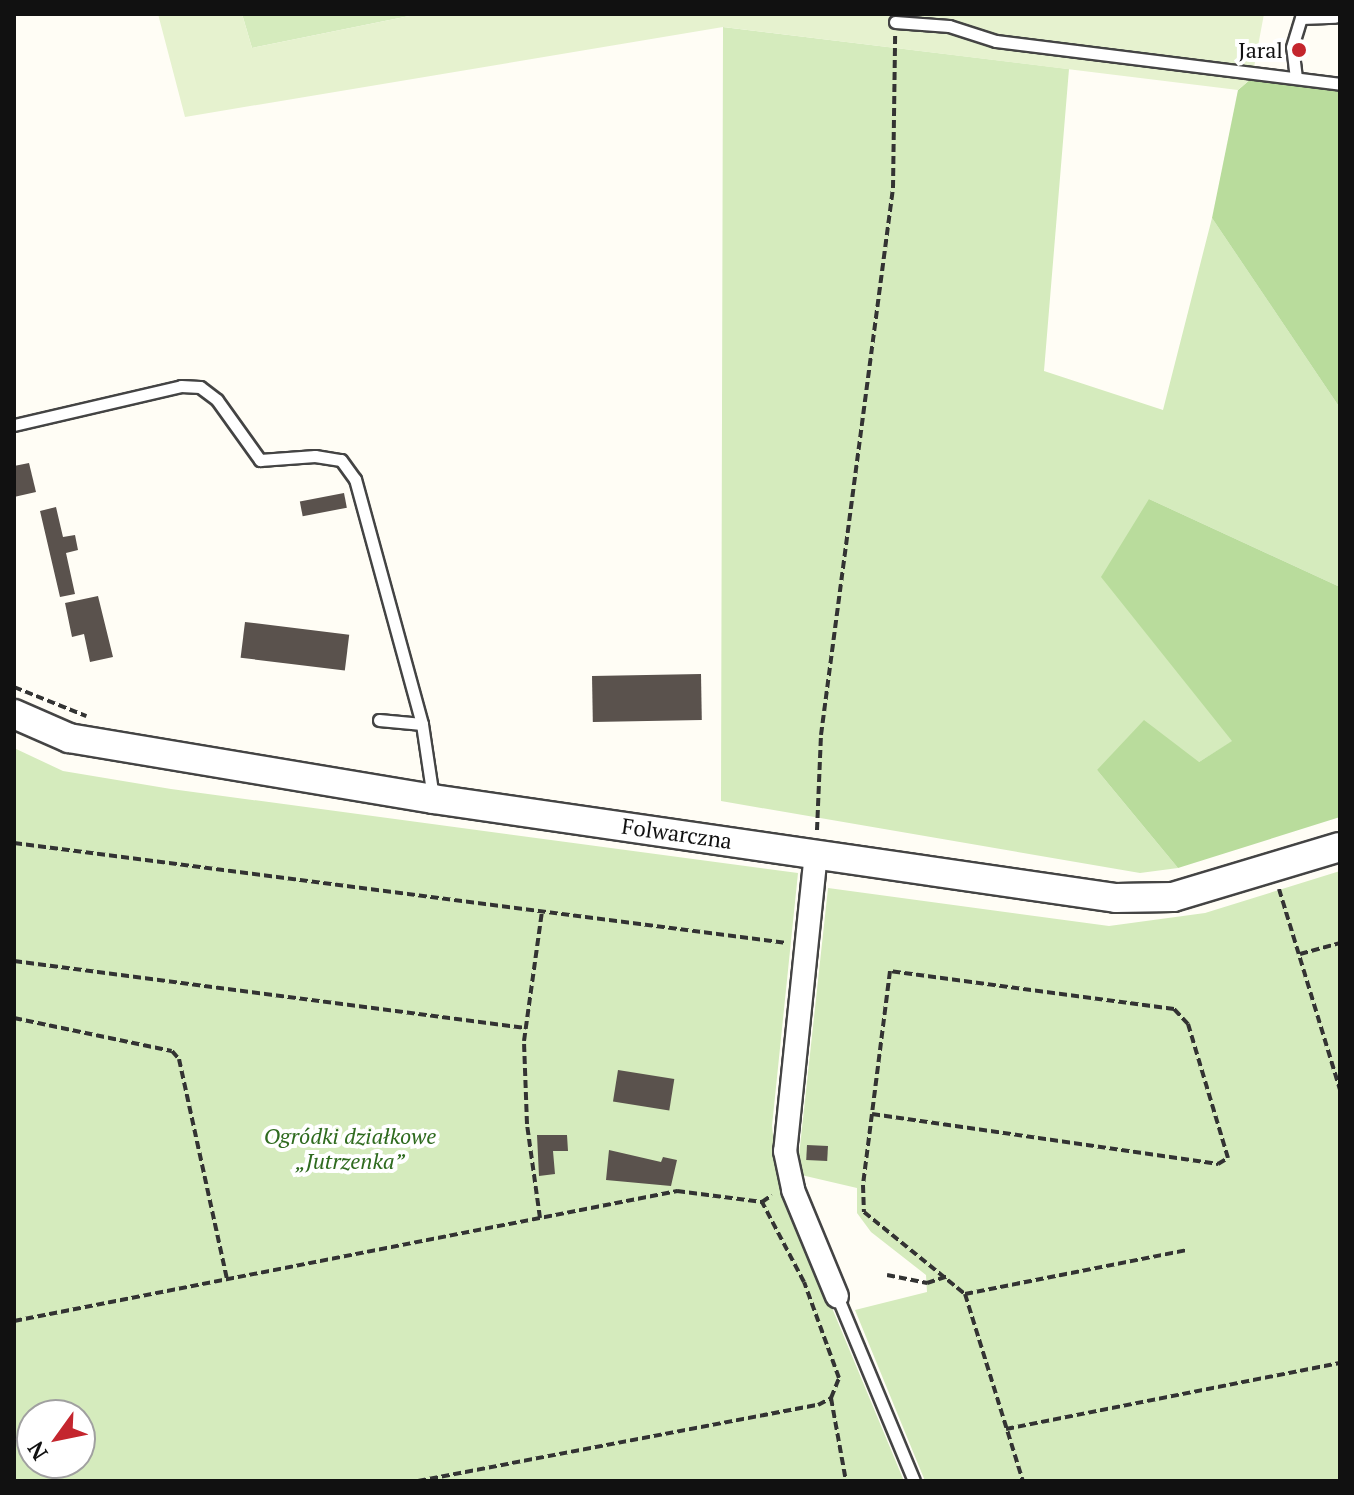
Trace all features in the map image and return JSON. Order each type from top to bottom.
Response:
[{"type":"street","name":"Folwarczna","points":[[14,714],[69,738],[433,799],[1116,898],[1173,897],[1340,847]]},
{"type":"street","points":[[816,853],[785,1151],[791,1185],[837,1296]]},
{"type":"lane","points":[[1296,78],[1292,47],[1301,18],[1335,17]]},
{"type":"lane","points":[[895,22],[949,26],[996,41],[1340,84]]},
{"type":"lane","points":[[14,425],[181,386],[200,387],[217,400],[260,460],[315,456],[341,460],[355,479],[422,724],[433,799]]},
{"type":"lane","points":[[379,720],[422,724]]},
{"type":"lane","points":[[837,1296],[914,1481]]},
{"type":"path","points":[[816,853],[821,735],[893,188],[895,22]]},
{"type":"path","points":[[14,843],[805,946]]},
{"type":"path","points":[[1273,867],[1340,1090]]},
{"type":"path","points":[[540,1218],[527,1124],[526,1028],[543,910]]},
{"type":"path","points":[[1299,954],[1340,943]]},
{"type":"path","points":[[14,961],[526,1028]]},
{"type":"path","points":[[872,1114],[1218,1164],[1228,1158],[1183,1014],[890,971],[872,1114],[864,1212],[948,1276],[965,1294],[1023,1481]]},
{"type":"path","points":[[14,1018],[172,1051],[179,1059],[227,1280]]},
{"type":"path","points":[[14,1321],[677,1191],[762,1202],[791,1185]]},
{"type":"path","points":[[762,1202],[804,1282],[839,1378],[831,1398],[846,1481]]},
{"type":"path","points":[[965,1294],[1188,1250]]},
{"type":"path","points":[[887,1275],[927,1283],[948,1276]]},
{"type":"path","points":[[1006,1429],[1340,1363]]},
{"type":"path","points":[[418,1481],[818,1405],[831,1398]]},
{"type":"green space","points":[[158,14],[242,14],[252,48],[419,14],[1264,14],[1252,78],[1238,90],[723,27],[185,117]]},
{"type":"green space","points":[[242,14],[419,14],[252,48]]},
{"type":"green space","points":[[723,27],[1069,69],[1044,371],[1163,410],[1212,218],[1340,408],[1340,587],[1149,499],[1233,741],[1199,762],[1097,770],[1178,868],[1140,873],[721,801]]},
{"type":"green space","points":[[1252,78],[1340,89],[1340,408],[1212,218],[1238,90]]},
{"type":"green space","points":[[1149,499],[1340,587],[1340,817],[1178,868],[1097,770],[1144,720],[1199,762],[1232,741],[1101,577]]},
{"type":"green space","name":"Ogródki działkowe „Jutrzenka”","points":[[14,748],[63,771],[171,789],[798,873],[772,1126],[778,1178],[904,1481],[14,1481]]},
{"type":"green space","points":[[1340,871],[1340,1481],[925,1481],[855,1310],[927,1292],[926,1275],[871,1232],[857,1213],[857,1188],[797,1174],[828,888],[1109,926],[1205,913]]},
{"type":"building","points":[[29,463],[36,492],[14,497],[14,466]]},
{"type":"building","points":[[344,493],[347,508],[303,516],[300,502]]},
{"type":"building","points":[[56,507],[63,537],[75,535],[78,550],[66,553],[75,594],[60,597],[40,511]]},
{"type":"building","points":[[98,596],[113,657],[90,662],[84,634],[72,637],[65,603]]},
{"type":"building","points":[[245,622],[349,635],[345,671],[241,658]]},
{"type":"building","points":[[701,674],[702,720],[593,722],[592,676]]},
{"type":"building","points":[[618,1070],[674,1079],[669,1111],[613,1102]]},
{"type":"building","points":[[537,1135],[567,1135],[568,1151],[553,1151],[555,1174],[539,1176]]},
{"type":"building","points":[[807,1145],[828,1146],[827,1161],[806,1160]]},
{"type":"building","points":[[609,1150],[661,1162],[663,1157],[677,1160],[671,1186],[606,1180]]},
{"type":"place","name":"Jaral","points":[[1299,50]]}]
